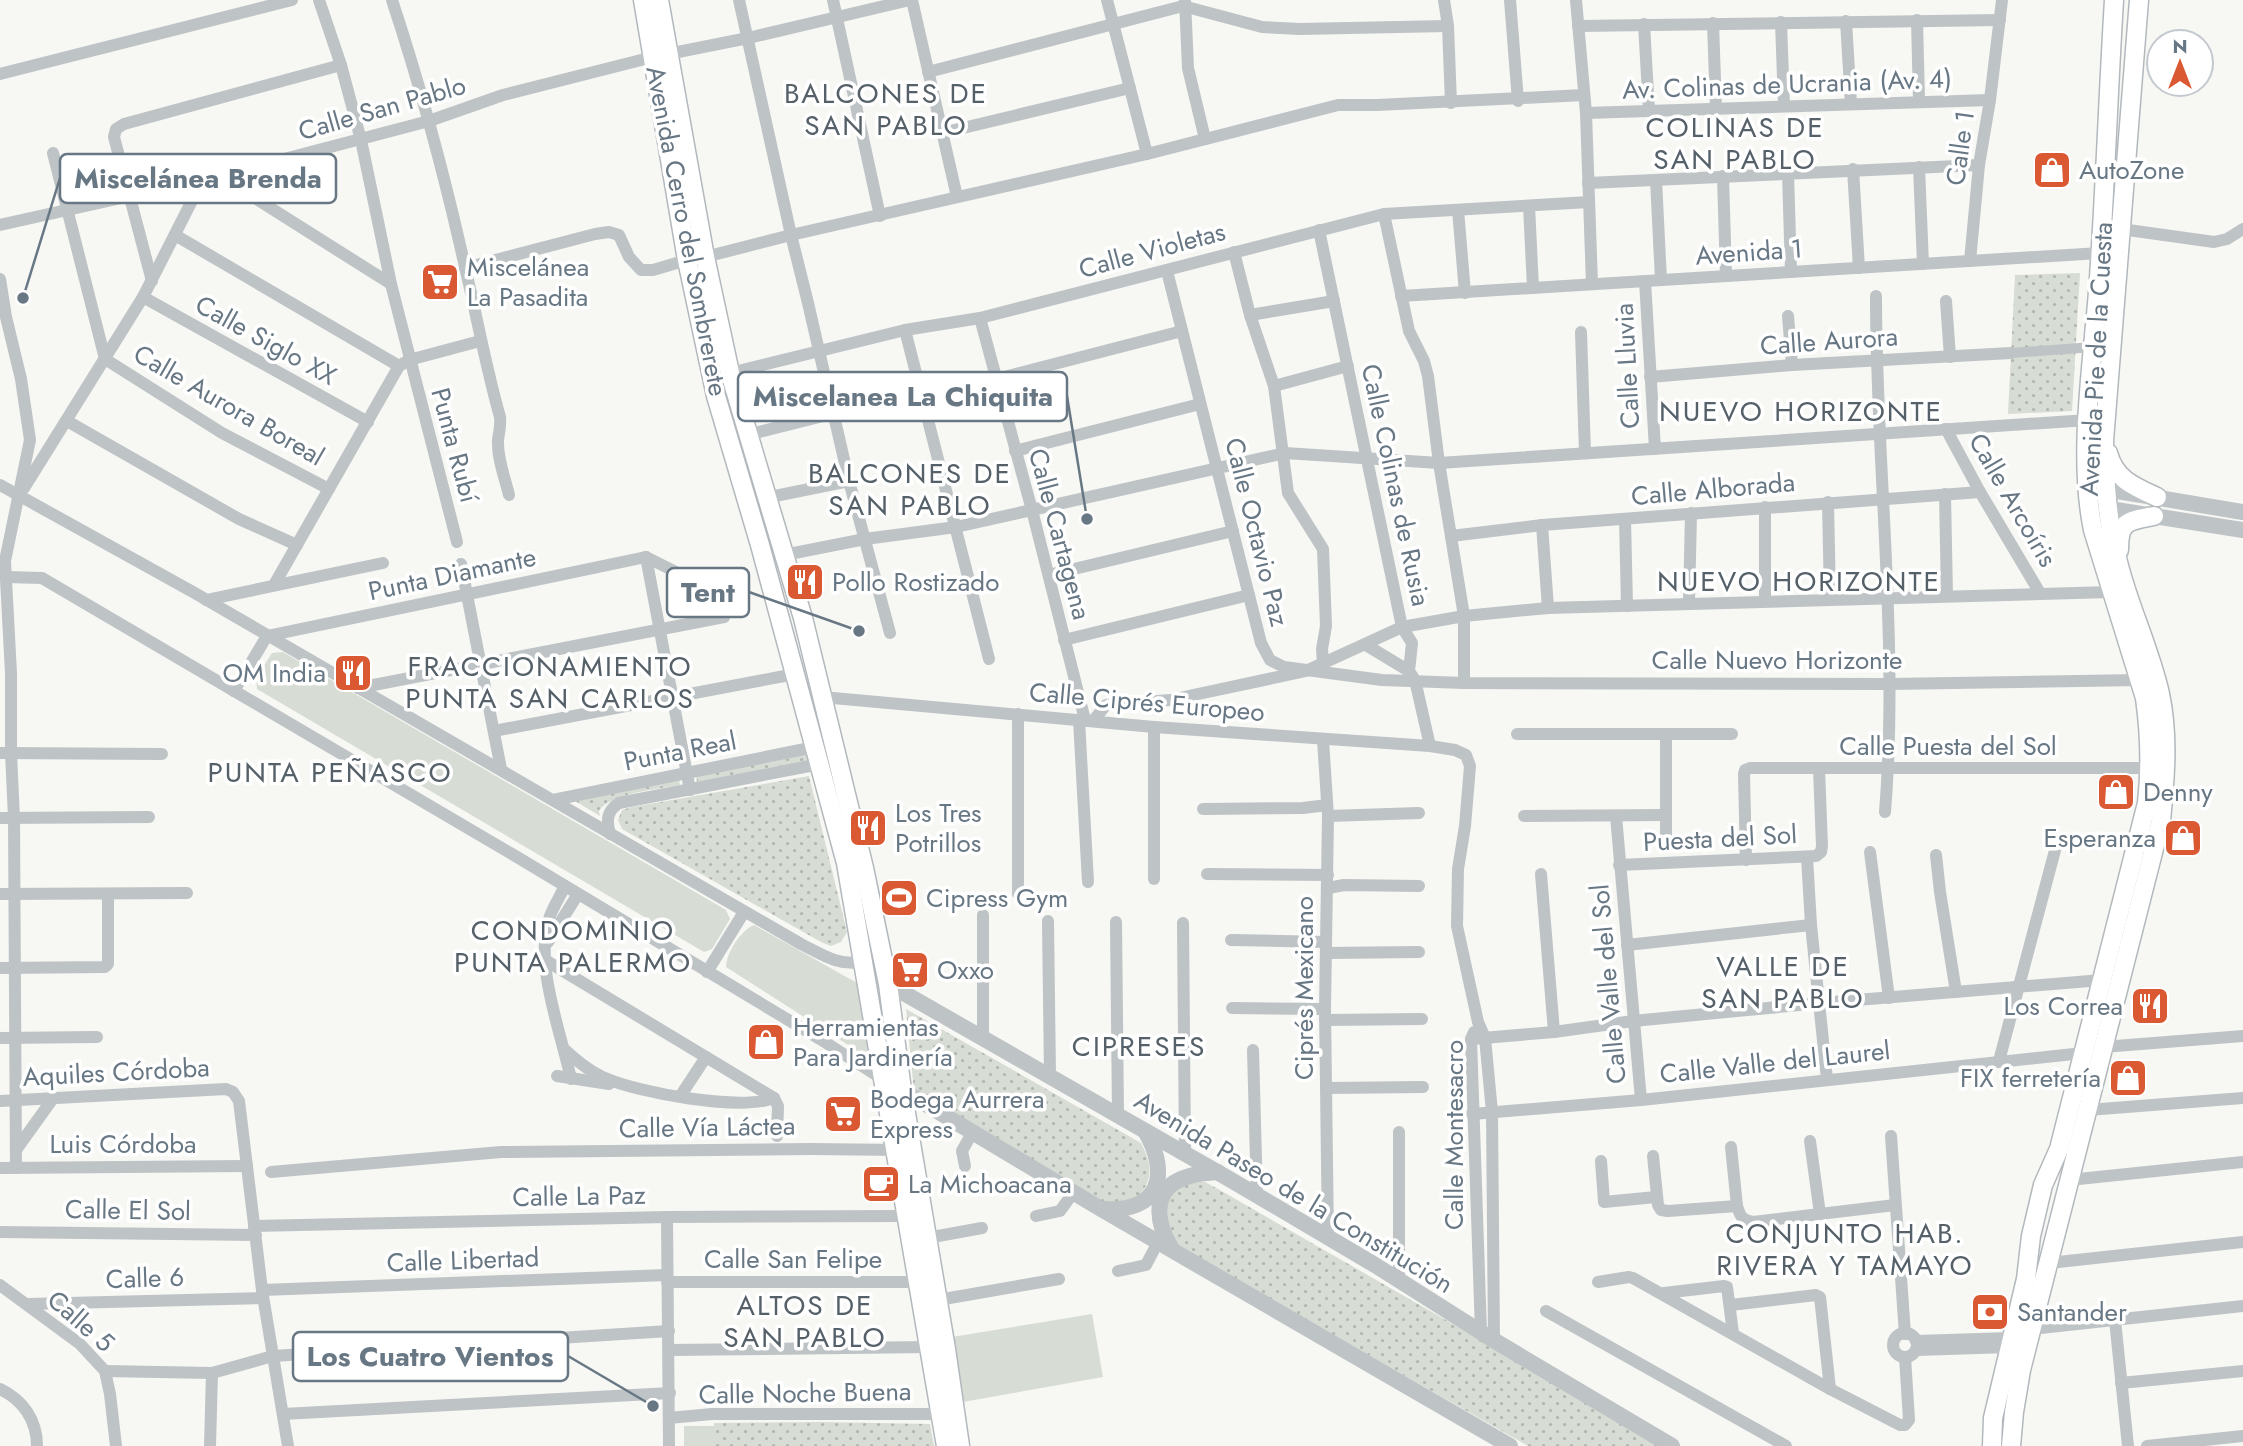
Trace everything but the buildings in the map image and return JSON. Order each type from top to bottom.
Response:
[{"type":"main road","name":"Avenida Cerro del Sombrerete","points":[[643,0],[661,55]]},
{"type":"main road","name":"Avenida Cerro del Sombrerete","points":[[659,0],[661,55],[716,396],[846,863],[884,1080],[927,1238],[960,1446]]},
{"type":"main road","name":"Avenida Pie de la Cuesta","points":[[2011,1446],[2021,1370],[2161,821],[2167,754],[2160,695],[2119,564],[2106,508],[2096,488],[2088,420],[2115,0]]},
{"type":"main road","name":"Avenida Pie de la Cuesta","points":[[1992,1446],[1993,1418],[2026,1279],[2031,1236],[2043,1185],[2059,1149],[2147,803],[2151,768],[2149,725],[2140,680],[2110,592],[2088,507],[2096,488],[2104,441],[2139,0]]},
{"type":"main road","name":"Avenida Cerro del Sombrerete","points":[[696,259],[765,498],[803,618],[864,868],[888,984],[902,1090],[905,1216],[946,1446]]},
{"type":"main road","points":[[2104,441],[2111,466],[2120,477],[2157,497]]},
{"type":"main road","points":[[2119,564],[2119,533],[2123,526],[2131,520],[2154,516]]},
{"type":"street","points":[[0,74],[292,0]]},
{"type":"street","name":"Punta Rubí","points":[[319,0],[341,65],[361,140],[391,284],[404,363],[457,542]]},
{"type":"street","points":[[393,0],[429,121],[466,268],[480,341],[500,418],[498,440],[509,495]]},
{"type":"street","points":[[739,0],[790,235],[835,413],[849,481],[890,633]]},
{"type":"street","points":[[833,0],[880,216]]},
{"type":"street","points":[[911,0],[957,197]]},
{"type":"street","name":"Calle San Pablo","points":[[0,225],[202,181],[361,140],[503,96],[661,55],[911,0]]},
{"type":"street","points":[[1107,0],[1147,154]]},
{"type":"street","points":[[1444,0],[1448,26],[1451,102]]},
{"type":"street","points":[[1510,0],[1518,100]]},
{"type":"street","points":[[1576,0],[1586,113],[1592,284]]},
{"type":"street","name":"Calle 1","points":[[1970,261],[1979,165],[2002,0]]},
{"type":"street","points":[[928,72],[1113,25],[1184,3],[1262,27],[1300,29],[1448,26]]},
{"type":"street","points":[[1184,3],[1188,68],[1205,139]]},
{"type":"street","points":[[1917,20],[1919,101]]},
{"type":"street","points":[[1578,26],[2000,20]]},
{"type":"street","points":[[1846,21],[1851,104]]},
{"type":"street","points":[[1781,22],[1784,106]]},
{"type":"street","points":[[1713,23],[1716,109]]},
{"type":"street","points":[[1644,24],[1649,111]]},
{"type":"street","points":[[152,281],[114,136],[116,129],[124,124],[341,65]]},
{"type":"street","points":[[942,133],[1129,88]]},
{"type":"street","points":[[466,268],[609,232],[619,235],[629,257],[640,270],[653,271],[790,235],[1147,154],[1338,105],[1518,100],[1584,95]]},
{"type":"street","name":"Av. Colinas de Ucrania (Av. 4)","points":[[1586,113],[1990,100]]},
{"type":"street","points":[[53,153],[106,359]]},
{"type":"street","points":[[1588,183],[1979,165]]},
{"type":"street","points":[[1919,167],[1923,264]]},
{"type":"street","points":[[1853,169],[1859,268]]},
{"type":"street","points":[[1788,173],[1791,272]]},
{"type":"street","points":[[219,176],[391,284]]},
{"type":"street","points":[[1723,176],[1726,276]]},
{"type":"street","points":[[1656,180],[1661,280]]},
{"type":"street","points":[[20,495],[143,297],[202,181]]},
{"type":"street","name":"Calle Violetas","points":[[730,373],[905,330],[980,318],[1384,214],[1589,202]]},
{"type":"street","points":[[1529,206],[1533,288]]},
{"type":"street","points":[[1458,210],[1465,293]]},
{"type":"street","points":[[1384,214],[1409,331],[1424,361],[1428,376],[1464,616],[1464,683]]},
{"type":"street","points":[[2121,229],[2214,242],[2227,239],[2243,229]]},
{"type":"street","name":"Calle Colinas de Rusia","points":[[1319,230],[1402,627],[1412,643],[1412,676],[1430,746]]},
{"type":"street","points":[[175,235],[404,363]]},
{"type":"street","points":[[1234,252],[1250,315],[1274,386],[1288,493],[1323,549],[1326,626],[1322,649],[1323,663]]},
{"type":"street","name":"Avenida 1","points":[[1401,296],[2100,253]]},
{"type":"street","name":"Calle Octavio Paz","points":[[1167,271],[1261,643],[1270,660],[1284,667],[1306,671],[1382,680],[1412,676]]},
{"type":"street","points":[[0,278],[6,317],[22,379],[30,440],[20,495],[3,560],[6,577],[3,594],[5,753],[14,818],[7,894],[14,968],[16,1168]]},
{"type":"street","name":"Calle Lluvia","points":[[1645,281],[1655,449]]},
{"type":"street","points":[[1876,296],[1876,361],[1889,597],[1888,768],[1885,812]]},
{"type":"street","name":"Calle Siglo XX","points":[[143,297],[368,422]]},
{"type":"street","points":[[1250,315],[1334,301]]},
{"type":"street","points":[[1947,301],[1950,357]]},
{"type":"street","points":[[1788,316],[1792,365]]},
{"type":"street","name":"Calle Cartagena","points":[[980,318],[1086,720],[1088,882]]},
{"type":"street","points":[[905,330],[989,659]]},
{"type":"street","points":[[996,379],[1182,331]]},
{"type":"street","points":[[1581,332],[1585,453]]},
{"type":"street","points":[[274,585],[404,363],[480,341]]},
{"type":"street","points":[[2011,353],[2094,347]]},
{"type":"street","name":"Calle Aurora","points":[[1650,377],[1792,365],[2011,353]]},
{"type":"street","name":"Calle Aurora Boreal","points":[[106,359],[222,433],[329,489]]},
{"type":"street","points":[[1274,386],[1348,366]]},
{"type":"street","points":[[1015,451],[1200,404]]},
{"type":"street","points":[[747,435],[835,413]]},
{"type":"street","points":[[783,555],[865,539],[956,527],[1283,453],[1439,463],[2088,420]]},
{"type":"street","points":[[68,421],[239,519],[297,545]]},
{"type":"street","name":"Calle Arcoíris","points":[[1946,429],[2040,593]]},
{"type":"street","points":[[738,472],[757,467]]},
{"type":"street","points":[[765,498],[849,481]]},
{"type":"street","points":[[0,485],[501,769],[744,912],[839,963],[863,962]]},
{"type":"street","points":[[2096,488],[2243,512]]},
{"type":"street","name":"Calle Alborada","points":[[1451,536],[1542,525],[1980,492]]},
{"type":"street","points":[[1945,494],[1947,596]]},
{"type":"street","points":[[1828,502],[1830,599]]},
{"type":"street","points":[[1765,507],[1765,601]]},
{"type":"street","points":[[2088,507],[2243,530]]},
{"type":"street","points":[[1689,603],[1691,513]]},
{"type":"street","points":[[1625,519],[1627,606]]},
{"type":"street","points":[[1542,525],[1548,607]]},
{"type":"street","points":[[1049,575],[1233,531]]},
{"type":"street","points":[[358,688],[724,617],[726,610],[718,593],[646,557]]},
{"type":"street","points":[[646,557],[690,790]]},
{"type":"street","name":"Punta Diamante","points":[[267,636],[646,557]]},
{"type":"street","points":[[206,600],[383,562]]},
{"type":"street","points":[[461,564],[501,769]]},
{"type":"street","points":[[6,577],[42,578],[565,886],[884,1080]]},
{"type":"street","points":[[1086,720],[1106,705],[1170,700],[1306,671],[1402,627],[1464,616],[1548,607],[2110,592]]},
{"type":"street","points":[[1064,640],[1249,595]]},
{"type":"street","points":[[234,691],[267,636]]},
{"type":"street","points":[[1366,645],[1412,676]]},
{"type":"street","points":[[494,731],[795,674]]},
{"type":"street","name":"Calle Nuevo Horizonte","points":[[1412,676],[1464,683],[1889,684],[2140,680]]},
{"type":"street","name":"Calle Ciprés Europeo","points":[[822,697],[1154,727],[1430,746],[1455,750],[1466,755]]},
{"type":"street","points":[[1018,714],[1018,894]]},
{"type":"street","points":[[1154,727],[1154,879]]},
{"type":"street","points":[[1517,734],[1732,734]]},
{"type":"street","points":[[1666,734],[1666,848]]},
{"type":"street","name":"Ciprés Mexicano","points":[[1323,740],[1328,811],[1325,1015],[1328,1238]]},
{"type":"street","points":[[5,753],[162,754]]},
{"type":"street","name":"Punta Real","points":[[553,800],[686,772],[818,755]]},
{"type":"street","name":"Punta Real","points":[[610,834],[607,825],[609,813],[619,803],[690,790],[818,755]]},
{"type":"street","name":"Calle Montesacro","points":[[1466,755],[1470,766],[1458,869],[1457,926],[1478,1022],[1485,1038],[1492,1112],[1488,1336]]},
{"type":"street","name":"Calle Puesta del Sol","points":[[1746,860],[1744,774],[1745,770],[1750,768],[2151,768]]},
{"type":"street","name":"Puesta del Sol","points":[[1619,865],[1816,856],[1821,852],[1819,769]]},
{"type":"street","points":[[1203,808],[1303,808],[1419,813]]},
{"type":"street","points":[[1524,816],[1665,815]]},
{"type":"street","name":"Calle Valle del Sol","points":[[1616,816],[1641,1100]]},
{"type":"street","points":[[0,818],[149,817]]},
{"type":"street","points":[[1999,1061],[2058,839]]},
{"type":"street","points":[[1870,852],[1889,998]]},
{"type":"street","points":[[1936,855],[1956,992]]},
{"type":"street","points":[[1807,857],[1811,925],[1827,1079]]},
{"type":"street","points":[[1207,874],[1344,885],[1419,886]]},
{"type":"street","points":[[1541,874],[1555,1032]]},
{"type":"street","points":[[565,886],[549,918],[545,945],[547,984],[565,1051],[564,1077],[718,1101],[764,1101],[774,1098]]},
{"type":"street","points":[[7,894],[187,893]]},
{"type":"street","points":[[545,945],[578,894]]},
{"type":"street","points":[[0,968],[105,967],[108,964],[108,895]]},
{"type":"street","points":[[707,972],[744,912]]},
{"type":"street","points":[[983,915],[984,1037]]},
{"type":"street","points":[[1048,921],[1050,1077]]},
{"type":"street","points":[[1116,922],[1118,1116]]},
{"type":"street","points":[[1182,923],[1185,1153]]},
{"type":"street","points":[[1627,945],[1811,925]]},
{"type":"street","points":[[1231,940],[1419,952]]},
{"type":"street","points":[[545,960],[774,1098],[778,1106],[777,1136]]},
{"type":"street","points":[[1471,1039],[1820,1003],[2102,980]]},
{"type":"street","name":"Avenida Paseo de la Constitución","points":[[888,984],[1218,1172],[1672,1446]]},
{"type":"street","points":[[1232,1009],[1422,1019]]},
{"type":"street","name":"Calle Montesacro","points":[[1478,1022],[1471,1039],[1472,1114],[1488,1336]]},
{"type":"street","points":[[2103,1047],[2243,1036]]},
{"type":"street","points":[[0,1038],[97,1037]]},
{"type":"street","points":[[1253,1050],[1257,1197]]},
{"type":"street","points":[[565,1051],[602,1077],[628,1087]]},
{"type":"street","name":"Calle Valle del Laurel","points":[[1472,1114],[1641,1100],[2083,1053]]},
{"type":"street","points":[[681,1096],[706,1057]]},
{"type":"street","points":[[1326,1088],[1423,1087]]},
{"type":"street","name":"Aquiles Córdoba","points":[[0,1101],[226,1089],[233,1091],[239,1101],[247,1166]]},
{"type":"street","points":[[902,1090],[1073,1193],[1510,1446]]},
{"type":"street","points":[[15,1151],[54,1097]]},
{"type":"street","points":[[2088,1111],[2243,1098]]},
{"type":"street","points":[[1101,1209],[1132,1208],[1145,1201],[1154,1191],[1159,1177],[1159,1161],[1145,1131]]},
{"type":"street","points":[[1399,1132],[1399,1282]]},
{"type":"street","points":[[965,1166],[962,1151],[972,1133]]},
{"type":"street","points":[[1891,1136],[1905,1334]]},
{"type":"street","points":[[1810,1141],[1820,1214]]},
{"type":"street","points":[[1731,1147],[1737,1206],[1743,1219],[1753,1222],[1895,1205]]},
{"type":"street","name":"Calle Vía Láctea","points":[[271,1172],[501,1152],[905,1150]]},
{"type":"street","points":[[1653,1156],[1656,1197],[1659,1208],[1664,1211],[1737,1206]]},
{"type":"street","points":[[1601,1161],[1604,1202],[1656,1197]]},
{"type":"street","points":[[2069,1180],[2243,1162]]},
{"type":"street","points":[[247,1166],[263,1294],[288,1446]]},
{"type":"street","name":"Luis Córdoba","points":[[0,1168],[247,1166]]},
{"type":"street","points":[[1175,1252],[1165,1237],[1160,1222],[1159,1209],[1163,1194],[1181,1178],[1218,1172]]},
{"type":"street","points":[[1036,1216],[1060,1211],[1073,1193]]},
{"type":"street","name":"Calle La Paz","points":[[255,1230],[667,1217],[905,1216]]},
{"type":"street","points":[[667,1217],[670,1446]]},
{"type":"street","points":[[927,1238],[982,1228]]},
{"type":"street","name":"Calle El Sol","points":[[0,1233],[255,1230]]},
{"type":"street","points":[[1118,1271],[1146,1265],[1158,1242]]},
{"type":"street","points":[[2049,1263],[2243,1242]]},
{"type":"street","points":[[1598,1282],[1629,1277],[1664,1293],[1830,1389],[1900,1425],[1905,1425],[1909,1420],[1913,1349],[1912,1335],[1898,1336],[1894,1345],[1896,1352],[1913,1349],[1933,1345],[2010,1343]]},
{"type":"street","name":"Calle San Felipe","points":[[667,1278],[918,1282]]},
{"type":"street","name":"Calle Libertad","points":[[263,1294],[667,1278]]},
{"type":"street","points":[[938,1300],[1059,1279]]},
{"type":"street","name":"Calle 5","points":[[0,1285],[80,1344],[105,1371],[116,1446]]},
{"type":"street","points":[[1664,1293],[1724,1286],[1729,1291],[1733,1333]]},
{"type":"street","name":"Calle 6","points":[[28,1304],[263,1294]]},
{"type":"street","points":[[1731,1305],[1816,1295],[1820,1297],[1830,1389]]},
{"type":"street","points":[[2031,1329],[2243,1306]]},
{"type":"street","points":[[1546,1311],[1784,1445]]},
{"type":"street","points":[[2115,1320],[2128,1446]]},
{"type":"street","points":[[105,1371],[212,1373],[273,1356],[669,1331]]},
{"type":"street","points":[[669,1350],[929,1348]]},
{"type":"street","points":[[2121,1383],[2243,1371]]},
{"type":"street","points":[[210,1446],[212,1373]]},
{"type":"street","points":[[0,1389],[11,1394],[26,1408],[36,1428],[37,1446]]},
{"type":"street","name":"Calle Noche Buena","points":[[283,1414],[670,1393]]},
{"type":"street","name":"Calle Noche Buena","points":[[669,1418],[712,1414],[941,1414]]},
{"type":"street","points":[[2147,1446],[2243,1436]]},
{"type":"shaded area","points":[[2080,273],[2072,411],[2008,414],[2015,275]]},
{"type":"shaded area","points":[[283,652],[726,910],[730,919],[712,949],[704,952],[257,689],[256,678],[272,653]]},
{"type":"shaded area","points":[[810,754],[811,760],[697,782],[696,776]]},
{"type":"shaded area","points":[[809,776],[847,932],[841,942],[831,946],[622,829],[618,820],[622,810],[632,807]]},
{"type":"shaded area","points":[[679,779],[680,785],[613,800],[599,811],[600,816],[575,801]]},
{"type":"shaded area","points":[[754,925],[857,983],[870,1059],[726,967],[735,943]]},
{"type":"shaded area","points":[[906,1009],[1141,1143],[1148,1160],[1149,1175],[1148,1182],[1139,1196],[1132,1203],[1104,1204],[914,1091]]},
{"type":"shaded area","points":[[1188,1181],[1205,1182],[1218,1189],[1665,1446],[1528,1446],[1182,1249],[1173,1237],[1169,1224],[1167,1197]]},
{"type":"shaded area","points":[[1092,1314],[1103,1377],[963,1402],[952,1337]]},
{"type":"shaded area","points":[[714,1423],[930,1424],[934,1446],[714,1446]]},
{"type":"shaded area","points":[[684,1426],[714,1426],[714,1446],[684,1446]]},
{"type":"place","name":"AutoZone","points":[[2052,170]]},
{"type":"place","name":"Miscelánea La Pasadita","points":[[440,282]]},
{"type":"place","name":"Miscelánea Brenda","points":[[23,298]]},
{"type":"place","name":"Miscelanea La Chiquita","points":[[1087,519]]},
{"type":"place","name":"Pollo Rostizado","points":[[805,582]]},
{"type":"place","name":"Tent","points":[[859,631]]},
{"type":"place","name":"OM India","points":[[353,673]]},
{"type":"place","name":"Denny","points":[[2116,792]]},
{"type":"place","name":"Los Tres Potrillos","points":[[868,828]]},
{"type":"place","name":"Esperanza","points":[[2183,838]]},
{"type":"place","name":"Cipress Gym","points":[[899,898]]},
{"type":"place","name":"Oxxo","points":[[910,970]]},
{"type":"place","name":"Los Correa","points":[[2150,1006]]},
{"type":"place","name":"Herramientas Para Jardinería","points":[[766,1042]]},
{"type":"place","name":"FIX ferretería","points":[[2128,1078]]},
{"type":"place","name":"Bodega Aurrera Express","points":[[843,1114]]},
{"type":"place","name":"La Michoacana","points":[[881,1184]]},
{"type":"place","name":"Santander","points":[[1990,1312]]},
{"type":"place","name":"Los Cuatro Vientos","points":[[653,1406]]},
{"type":"district","name":"BALCONES DE SAN PABLO","points":[[886,109]]},
{"type":"district","name":"COLINAS DE SAN PABLO","points":[[1735,143]]},
{"type":"district","name":"NUEVO HORIZONTE","points":[[1801,411]]},
{"type":"district","name":"BALCONES DE SAN PABLO","points":[[910,489]]},
{"type":"district","name":"NUEVO HORIZONTE","points":[[1799,581]]},
{"type":"district","name":"FRACCIONAMIENTO PUNTA SAN CARLOS","points":[[550,682]]},
{"type":"district","name":"PUNTA PEÑASCO","points":[[330,772]]},
{"type":"district","name":"CONDOMINIO PUNTA PALERMO","points":[[573,946]]},
{"type":"district","name":"VALLE DE SAN PABLO","points":[[1783,982]]},
{"type":"district","name":"CIPRESES","points":[[1139,1046]]},
{"type":"district","name":"CONJUNTO HAB. RIVERA Y TAMAYO","points":[[1845,1249]]},
{"type":"district","name":"ALTOS DE SAN PABLO","points":[[805,1321]]}]
